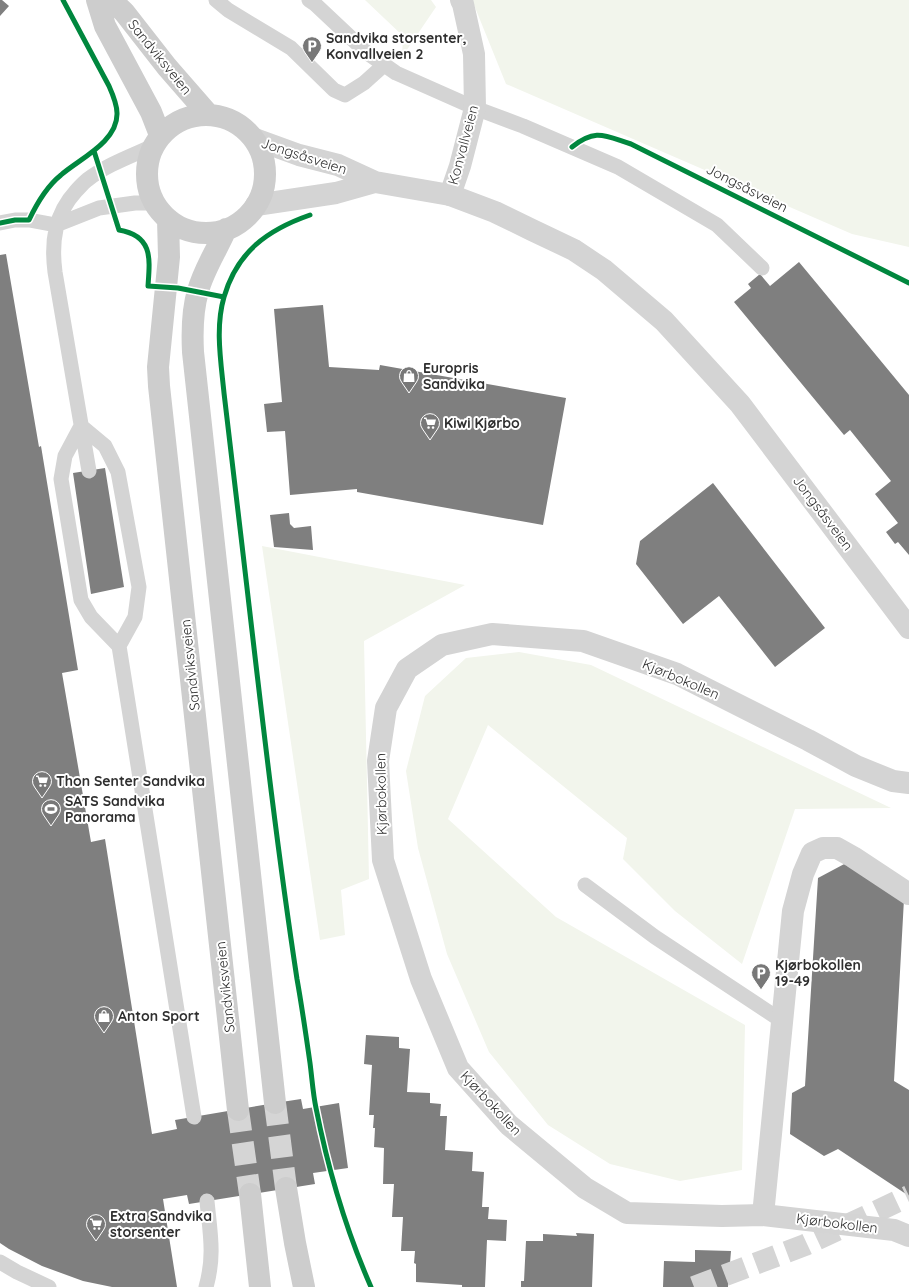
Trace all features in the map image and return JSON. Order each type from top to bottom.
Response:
[{"type":"main road","name":"Sandviksveien","points":[[97,0],[105,26],[152,112],[156,141]]},
{"type":"main road","name":"Sandviksveien","points":[[111,0],[124,12],[163,63],[208,114]]},
{"type":"main road","points":[[208,114],[222,116],[234,121],[246,129],[255,140],[262,155],[265,172],[263,189],[256,205],[249,215],[238,224],[211,233],[196,232],[176,225],[168,219],[154,203],[146,180],[146,168],[156,141],[170,126],[182,119],[194,115],[208,114]]},
{"type":"main road","name":"Sandviksveien","points":[[168,219],[169,257],[158,367],[159,386],[238,1110]]},
{"type":"main road","points":[[226,229],[203,276],[198,292],[192,322],[193,352],[275,1103]]},
{"type":"main road","points":[[286,1188],[304,1287]]},
{"type":"main road","points":[[250,1194],[260,1287]]},
{"type":"street","name":"Konvallveien","points":[[450,195],[460,166],[475,108],[474,54],[461,0]]},
{"type":"street","name":"Jongsåsveien","points":[[255,140],[338,165],[375,182],[450,195],[495,212],[590,259],[618,280],[658,316],[703,362],[740,404],[909,628]]},
{"type":"street","name":"Jongsåsveien","points":[[256,205],[336,193],[375,182]]},
{"type":"street","name":"Kjørbokollen","points":[[909,783],[893,781],[856,766],[677,674],[582,641],[492,634],[442,645],[407,669],[386,708],[378,761],[383,860],[421,979],[458,1068],[509,1125],[585,1188],[627,1213],[722,1216],[763,1215],[894,1230],[909,1236]]},
{"type":"street","points":[[763,1215],[793,911],[803,874],[812,853],[823,848],[837,848],[909,894]]},
{"type":"lane","points":[[216,0],[228,10],[291,48],[334,90],[345,95],[364,83],[384,65]]},
{"type":"lane","points":[[309,0],[366,52],[396,73],[475,108],[523,126],[618,167],[717,225],[762,268]]},
{"type":"lane","points":[[89,471],[55,272],[54,246],[56,225],[67,201],[86,180],[156,141]]},
{"type":"lane","points":[[0,223],[15,220],[29,220],[56,225],[99,208],[135,203],[154,203]]},
{"type":"lane","points":[[81,426],[105,446],[118,472],[139,587],[135,618],[119,646]]},
{"type":"lane","points":[[81,426],[65,456],[61,479],[82,600],[91,617],[119,646],[194,1117]]},
{"type":"lane","points":[[585,885],[655,936],[782,1021]]},
{"type":"lane","points":[[206,1201],[212,1251],[210,1272],[206,1287]]},
{"type":"lane","points":[[0,1262],[49,1287]]},
{"type":"shaded area","points":[[365,0],[431,0],[436,7],[402,57],[403,36]]},
{"type":"shaded area","points":[[472,0],[909,0],[909,247],[852,234],[506,84]]},
{"type":"shaded area","points":[[262,546],[465,585],[364,641],[369,879],[341,890],[345,935],[320,940]]},
{"type":"shaded area","points":[[519,652],[591,665],[891,808],[795,809],[742,964],[675,911],[623,859],[627,838],[488,725],[448,819],[556,917],[745,1025],[742,1170],[680,1181],[610,1164],[548,1125],[489,1052],[447,954],[418,848],[406,771],[425,696],[466,658]]},
{"type":"building","points":[[0,0],[9,6],[0,16]]},
{"type":"building","name":"Thon Senter Sandvika","points":[[6,254],[39,447],[41,446],[78,670],[62,673],[91,842],[105,839],[152,1134],[177,1129],[175,1120],[275,1103],[301,1099],[303,1109],[339,1103],[348,1168],[313,1173],[315,1184],[189,1204],[187,1195],[163,1199],[177,1287],[112,1287],[83,1281],[42,1266],[0,1243],[0,255]]},
{"type":"building","points":[[799,262],[909,395],[909,555],[898,542],[895,544],[886,532],[898,523],[875,494],[891,481],[850,430],[844,435],[734,302],[751,288],[748,284],[760,274],[770,286]]},
{"type":"building","points":[[323,305],[329,367],[379,370],[380,365],[566,398],[543,525],[357,492],[357,489],[290,495],[285,431],[267,432],[264,404],[282,402],[274,309]]},
{"type":"building","points":[[105,468],[124,587],[91,594],[73,473]]},
{"type":"building","points":[[713,483],[825,628],[775,667],[719,596],[683,624],[636,564],[640,541]]},
{"type":"building","points":[[289,513],[290,524],[294,528],[311,526],[313,550],[274,547],[270,515]]},
{"type":"building","points":[[848,862],[904,899],[894,1081],[909,1090],[909,1196],[838,1149],[824,1156],[790,1134],[792,1093],[805,1086],[818,878]]},
{"type":"building","points":[[366,1035],[399,1037],[399,1048],[410,1049],[407,1092],[430,1093],[430,1103],[441,1104],[440,1116],[447,1116],[445,1150],[473,1152],[472,1171],[484,1172],[482,1207],[489,1207],[488,1219],[507,1220],[506,1241],[487,1240],[485,1287],[462,1287],[462,1285],[416,1282],[416,1264],[414,1263],[415,1251],[401,1251],[403,1217],[392,1217],[394,1184],[383,1184],[384,1148],[374,1147],[374,1115],[369,1115],[372,1065],[364,1064]]},
{"type":"building","points":[[576,1233],[594,1234],[592,1287],[521,1287],[521,1281],[524,1281],[526,1241],[543,1241],[543,1234],[577,1236]]},
{"type":"building","points":[[695,1250],[731,1251],[728,1287],[663,1287],[664,1261],[695,1262]]},
{"type":"tunnel","points":[[275,1103],[286,1188]]},
{"type":"tunnel","points":[[238,1110],[250,1194]]},
{"type":"tunnel","points":[[694,1287],[805,1245],[909,1196]]},
{"type":"cycle path","points":[[0,223],[15,220],[29,220],[46,190],[61,175],[96,149],[111,133],[116,123],[116,103],[109,86],[63,0]]},
{"type":"cycle path","points":[[572,147],[588,137],[601,135],[631,144],[909,283]]},
{"type":"cycle path","points":[[94,151],[119,230],[138,237],[144,243],[147,250],[149,258],[148,286],[178,288],[224,297]]},
{"type":"cycle path","points":[[310,215],[294,221],[267,236],[246,255],[237,267],[230,281],[221,309],[219,333],[220,357],[274,817],[314,1097],[332,1176],[354,1244],[371,1287]]},
{"type":"place","name":"Sandvika storsenter, Konvallveien 2","points":[[312,63]]},
{"type":"place","name":"Europris Sandvika","points":[[409,393]]},
{"type":"place","name":"Kiwi Kjørbo","points":[[430,440]]},
{"type":"place","name":"Thon Senter Sandvika","points":[[42,798]]},
{"type":"place","name":"SATS Sandvika Panorama","points":[[51,826]]},
{"type":"place","name":"Kjørbokollen 19-49","points":[[761,990]]},
{"type":"place","name":"Anton Sport","points":[[104,1033]]},
{"type":"place","name":"Extra Sandvika storsenter","points":[[96,1241]]}]
